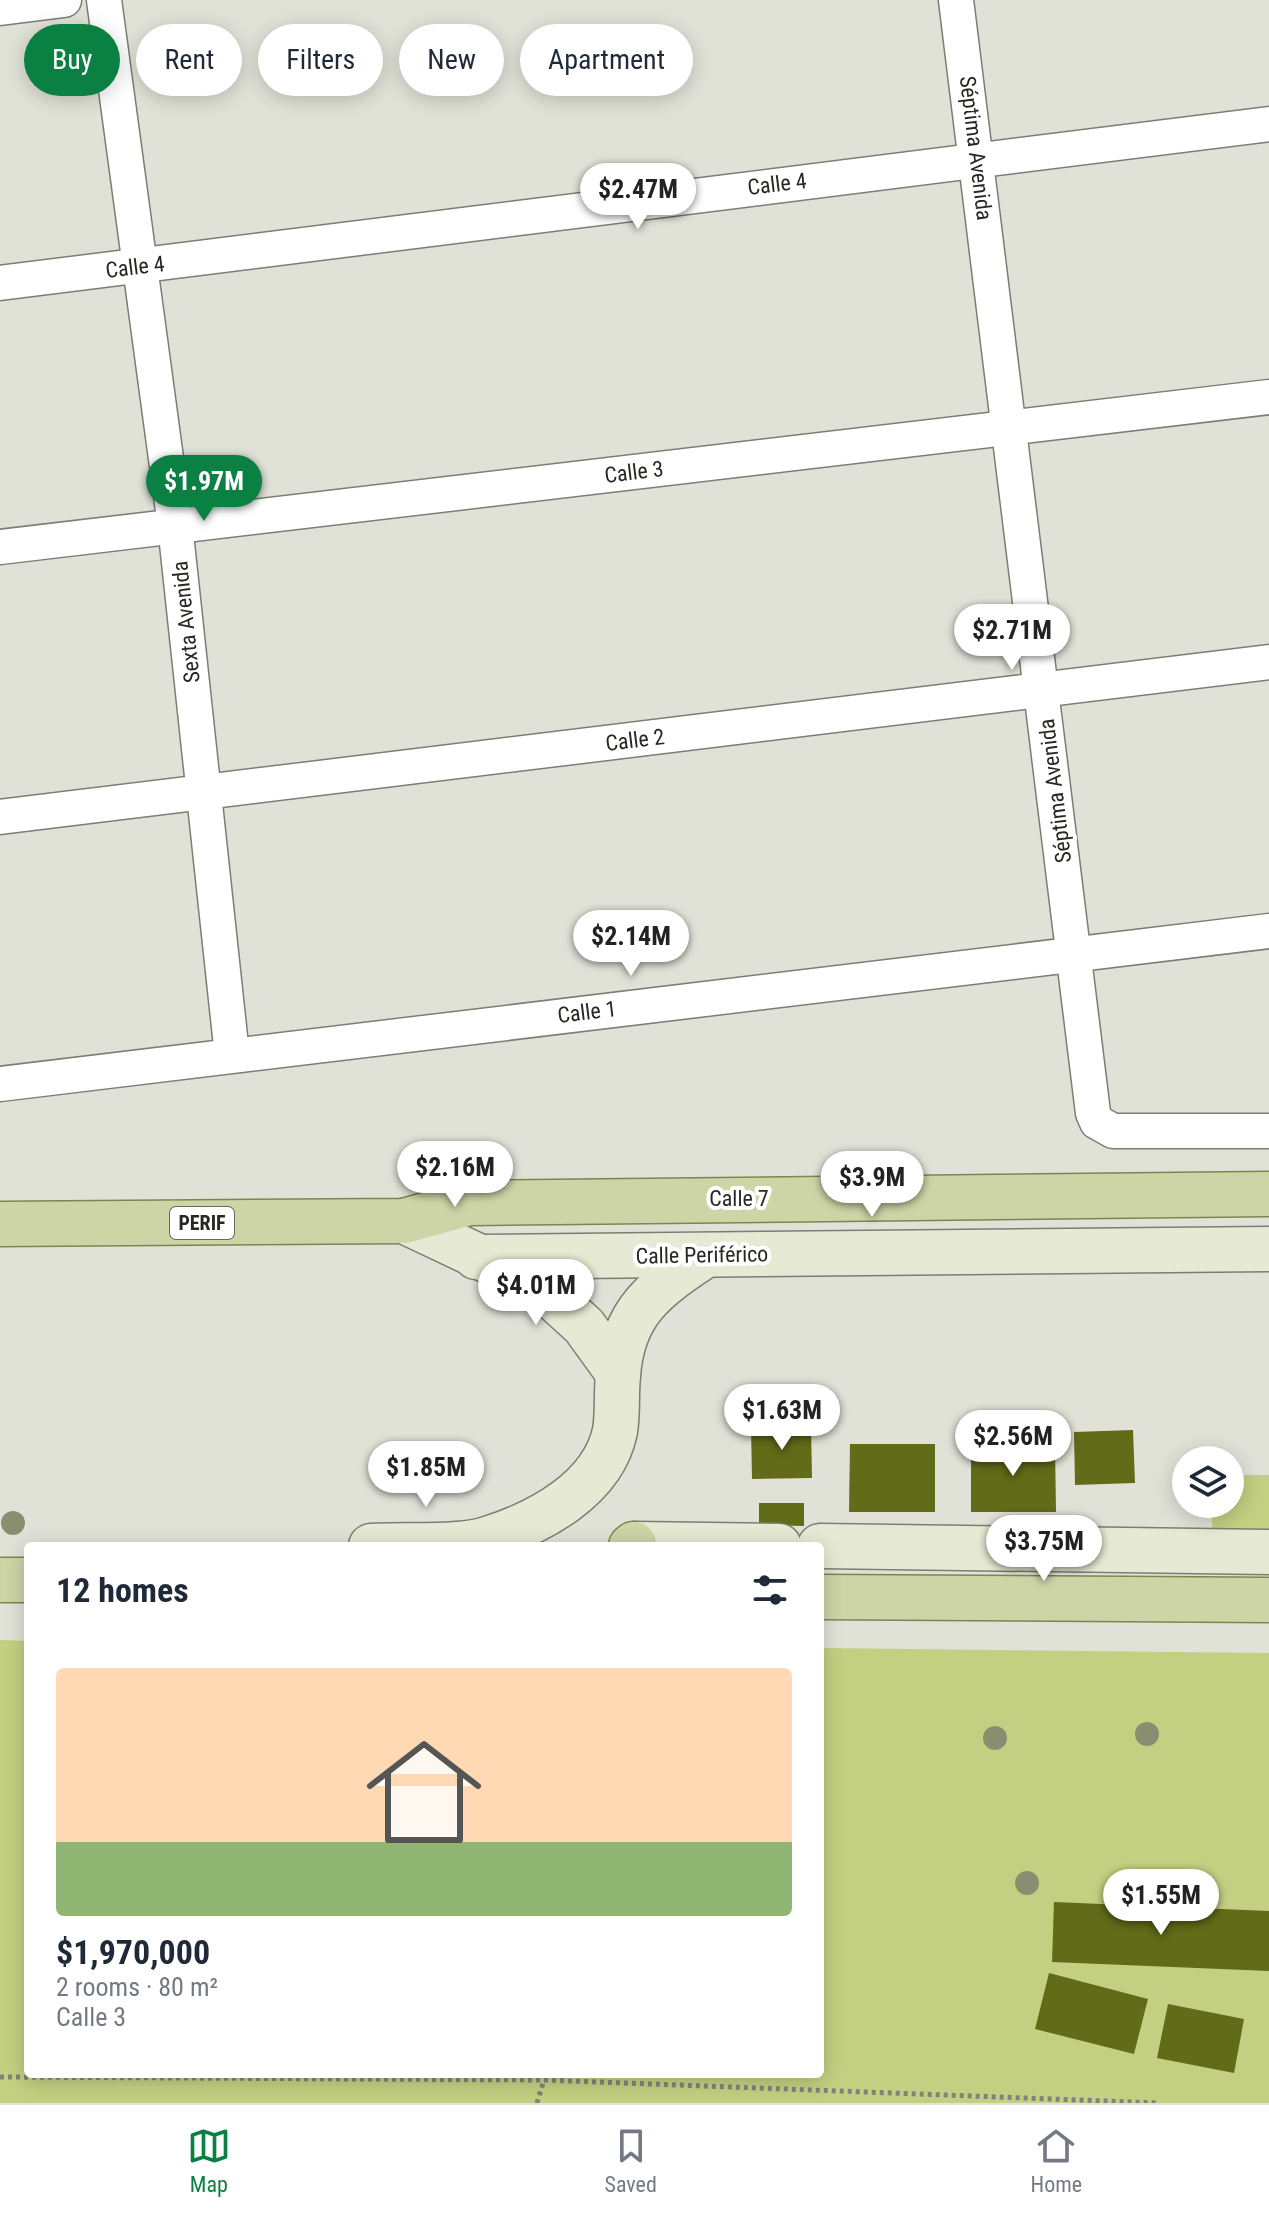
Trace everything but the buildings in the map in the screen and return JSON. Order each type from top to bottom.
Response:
[{"type":"main road","name":"Calle 7","points":[[404,1221],[469,1203],[1269,1194]]},
{"type":"main road","name":"Calle Periférico","points":[[0,1224],[404,1221],[476,1257],[1269,1249]]},
{"type":"main road","points":[[447,1542],[485,1540],[560,1507],[588,1483],[607,1454],[615,1430],[618,1373],[629,1325],[640,1307],[661,1285],[706,1255]]},
{"type":"main road","points":[[476,1257],[539,1285],[584,1326],[618,1373]]},
{"type":"main road","points":[[824,1546],[1269,1552]]},
{"type":"main road","points":[[0,1580],[24,1580]]},
{"type":"main road","points":[[824,1597],[1269,1600]]},
{"type":"street","points":[[0,8],[64,0]]},
{"type":"street","name":"Sexta Avenida","points":[[104,0],[175,525],[232,1055]]},
{"type":"street","name":"Séptima Avenida","points":[[956,0],[1097,1122],[1113,1131],[1269,1131]]},
{"type":"street","name":"Calle 4","points":[[0,283],[977,158],[1269,124]]},
{"type":"street","name":"Calle 3","points":[[0,547],[1269,397]]},
{"type":"street","name":"Calle 2","points":[[0,817],[1269,662]]},
{"type":"street","name":"Calle 1","points":[[0,1084],[1269,931]]},
{"type":"path","points":[[0,2077],[24,2077]]},
{"type":"path","points":[[181,2078],[544,2080],[1159,2103]]},
{"type":"path","points":[[537,2103],[544,2080]]},
{"type":"path","points":[[955,2095],[955,2103]]},
{"type":"green space","points":[[1244,1475],[1269,1475],[1269,1533],[1212,1533],[1212,1518],[1244,1518]]},
{"type":"green space","points":[[0,1640],[24,1641],[24,2078],[824,2078],[824,1648],[1269,1653],[1269,2103],[0,2103]]}]
